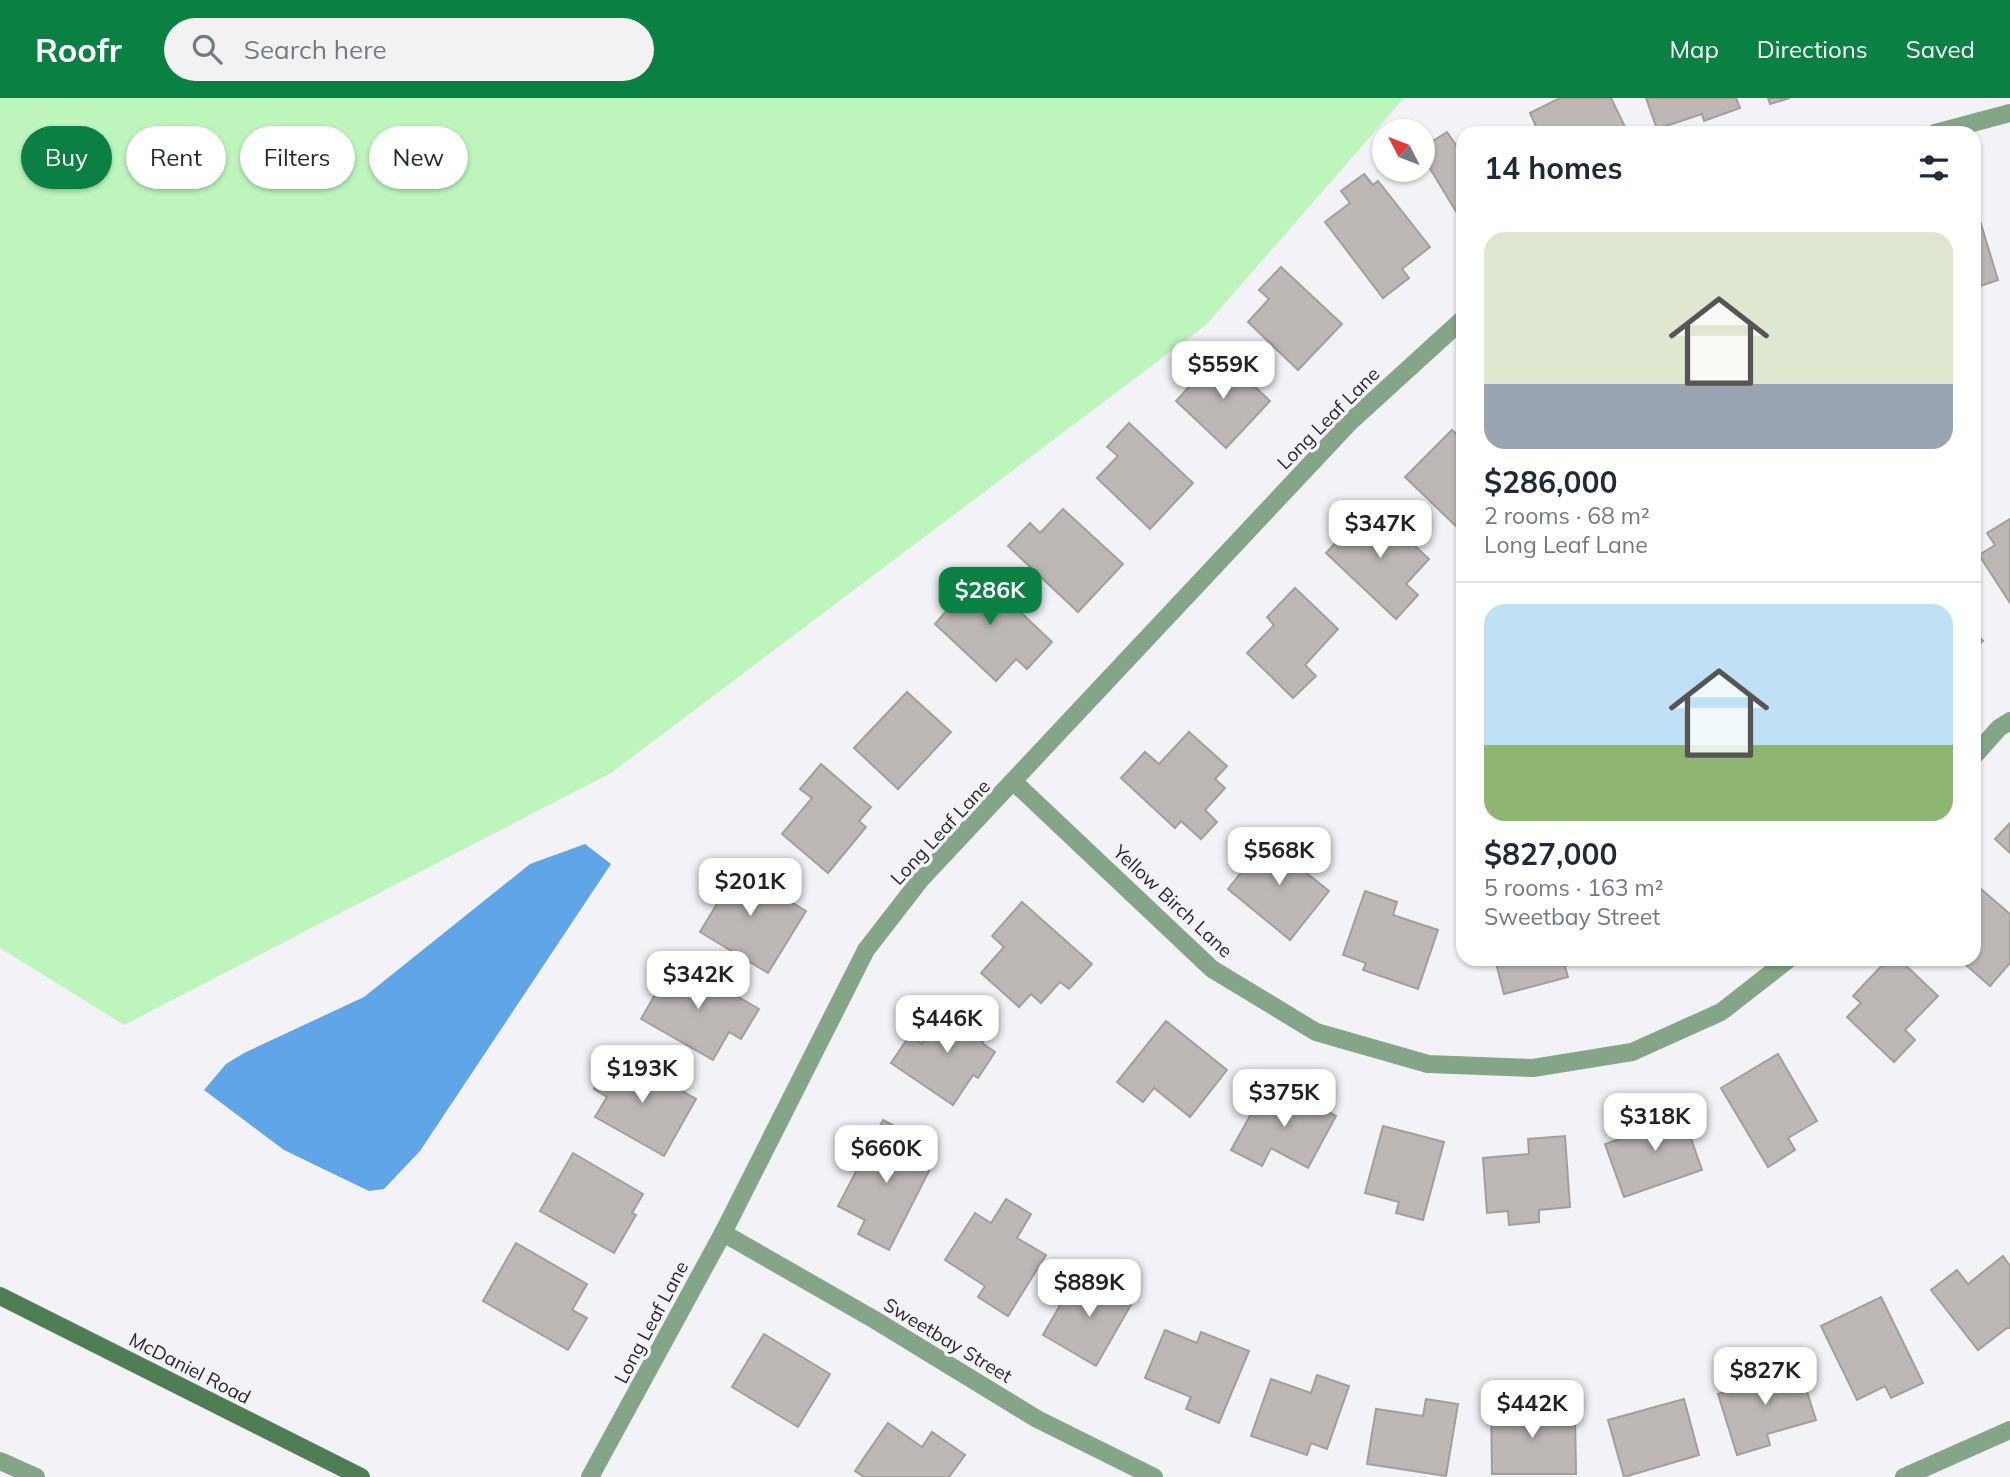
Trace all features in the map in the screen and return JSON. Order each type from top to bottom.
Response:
[{"type":"main road","name":"McDaniel Road","points":[[0,1296],[361,1477]]},
{"type":"street","points":[[1961,126],[2010,113]]},
{"type":"street","name":"Long Leaf Lane","points":[[590,1477],[723,1233],[866,950],[920,879],[1350,422],[1456,326]]},
{"type":"street","points":[[1981,748],[1998,728],[2010,721]]},
{"type":"street","name":"Yellow Birch Lane","points":[[1014,782],[1212,969],[1316,1032],[1427,1064],[1533,1068],[1632,1052],[1721,1012],[1780,966]]},
{"type":"street","name":"Sweetbay Street","points":[[723,1233],[875,1320],[1037,1419],[1154,1477]]},
{"type":"street","points":[[1904,1477],[2008,1436]]},
{"type":"street","points":[[1,1464],[36,1477]]},
{"type":"green space","points":[[0,98],[1404,98],[1386,119],[1372,119],[1372,135],[1206,325],[611,773],[124,1025],[0,948]]},
{"type":"water","points":[[585,844],[611,864],[420,1151],[384,1189],[369,1191],[284,1150],[204,1090],[226,1064],[244,1053],[364,997],[530,864]]},
{"type":"building","points":[[1560,98],[1611,98],[1625,126],[1536,126],[1530,113]]},
{"type":"building","points":[[1646,98],[1736,98],[1740,108],[1704,121],[1702,114],[1666,126],[1656,126]]},
{"type":"building","points":[[1768,98],[1790,98],[1770,104]]},
{"type":"building","points":[[1447,132],[1456,145],[1456,211],[1435,177],[1435,140]]},
{"type":"building","points":[[1364,174],[1373,185],[1379,182],[1430,247],[1402,269],[1409,278],[1383,298],[1325,222],[1350,203],[1341,191]]},
{"type":"building","points":[[1981,224],[1998,280],[1981,286]]},
{"type":"building","points":[[1281,267],[1342,324],[1298,370],[1248,322],[1269,299],[1259,290]]},
{"type":"building","points":[[1220,354],[1270,401],[1226,448],[1176,401]]},
{"type":"building","points":[[1129,423],[1193,483],[1150,529],[1097,478],[1118,456],[1107,447]]},
{"type":"building","points":[[1452,430],[1456,434],[1456,526],[1405,477]]},
{"type":"building","points":[[1371,505],[1429,559],[1406,584],[1418,595],[1396,619],[1326,553]]},
{"type":"building","points":[[1063,509],[1123,564],[1078,612],[1008,546],[1030,523],[1040,533]]},
{"type":"building","points":[[2010,519],[2010,603],[1981,558],[1981,554],[1995,545],[1987,533]]},
{"type":"building","points":[[975,569],[1052,642],[1027,669],[1016,659],[996,681],[935,624],[949,608],[943,603]]},
{"type":"building","points":[[1295,588],[1338,629],[1305,665],[1316,676],[1293,698],[1247,653],[1274,625],[1267,617]]},
{"type":"building","points":[[907,692],[951,732],[898,789],[854,748]]},
{"type":"building","points":[[1189,732],[1227,766],[1215,779],[1225,788],[1205,810],[1217,822],[1201,839],[1181,821],[1175,828],[1121,778],[1145,752],[1159,764]]},
{"type":"building","points":[[821,764],[871,807],[859,821],[866,827],[828,873],[782,834],[812,798],[800,789]]},
{"type":"building","points":[[2010,823],[2010,853],[1995,839]]},
{"type":"building","points":[[1274,831],[1297,849],[1289,859],[1329,891],[1290,940],[1228,889]]},
{"type":"building","points":[[724,862],[806,911],[768,973],[700,932],[720,899],[706,891]]},
{"type":"building","points":[[1981,889],[2010,914],[2010,963],[1990,986],[1967,966],[1981,966]]},
{"type":"building","points":[[1365,891],[1397,902],[1393,915],[1438,930],[1418,989],[1363,970],[1366,963],[1343,955]]},
{"type":"building","points":[[1022,902],[1092,964],[1069,989],[1060,982],[1041,1003],[1031,994],[1019,1007],[981,973],[1004,947],[992,936]]},
{"type":"building","points":[[675,960],[759,1009],[741,1039],[729,1032],[713,1060],[641,1019]]},
{"type":"building","points":[[1497,966],[1565,966],[1568,977],[1504,994]]},
{"type":"building","points":[[1881,966],[1906,966],[1938,996],[1905,1030],[1915,1040],[1894,1062],[1847,1017],[1861,1003],[1853,996]]},
{"type":"building","points":[[950,1003],[990,1031],[982,1043],[995,1052],[978,1078],[973,1075],[953,1105],[891,1063],[910,1035],[922,1044]]},
{"type":"building","points":[[1166,1021],[1227,1070],[1190,1117],[1154,1088],[1143,1102],[1117,1082]]},
{"type":"building","points":[[615,1053],[696,1099],[664,1156],[595,1117],[607,1097],[594,1089]]},
{"type":"building","points":[[1778,1054],[1817,1121],[1788,1138],[1795,1150],[1768,1167],[1721,1088]]},
{"type":"building","points":[[1282,1087],[1336,1116],[1308,1168],[1271,1148],[1262,1166],[1231,1150],[1262,1094],[1275,1100]]},
{"type":"building","points":[[1679,1104],[1702,1170],[1624,1197],[1605,1144],[1649,1129],[1644,1116]]},
{"type":"building","points":[[883,1120],[914,1136],[907,1150],[933,1163],[889,1250],[858,1234],[865,1220],[838,1206]]},
{"type":"building","points":[[1383,1126],[1444,1142],[1423,1220],[1396,1213],[1399,1202],[1365,1193]]},
{"type":"building","points":[[1565,1136],[1570,1207],[1539,1210],[1539,1222],[1509,1225],[1508,1211],[1487,1213],[1483,1158],[1529,1154],[1528,1139]]},
{"type":"building","points":[[573,1153],[643,1194],[632,1213],[636,1215],[614,1253],[540,1211]]},
{"type":"building","points":[[1006,1199],[1031,1214],[1017,1238],[1046,1255],[1008,1316],[978,1297],[985,1286],[945,1260],[975,1213],[991,1223]]},
{"type":"building","points":[[516,1243],[587,1284],[572,1310],[587,1318],[568,1350],[483,1301]]},
{"type":"building","points":[[2003,1256],[2010,1266],[2010,1328],[1978,1350],[1931,1290],[1957,1270],[1968,1284]]},
{"type":"building","points":[[1105,1279],[1136,1296],[1096,1366],[1043,1335],[1074,1281],[1096,1294]]},
{"type":"building","points":[[1881,1297],[1923,1383],[1891,1398],[1885,1386],[1857,1400],[1821,1326]]},
{"type":"building","points":[[1165,1330],[1197,1343],[1201,1332],[1249,1351],[1219,1423],[1186,1409],[1191,1397],[1145,1378]]},
{"type":"building","points":[[764,1334],[830,1374],[798,1427],[732,1387]]},
{"type":"building","points":[[1765,1364],[1769,1379],[1800,1370],[1816,1420],[1767,1434],[1770,1445],[1737,1455],[1718,1394],[1742,1386],[1738,1372]]},
{"type":"building","points":[[1317,1375],[1349,1386],[1327,1449],[1311,1443],[1307,1455],[1251,1436],[1271,1379],[1311,1393]]},
{"type":"building","points":[[1426,1399],[1458,1404],[1446,1476],[1367,1464],[1376,1409],[1423,1416]]},
{"type":"building","points":[[1684,1399],[1699,1455],[1624,1477],[1608,1420]]},
{"type":"building","points":[[1542,1401],[1542,1414],[1575,1413],[1576,1474],[1492,1474],[1491,1402]]},
{"type":"building","points":[[888,1423],[922,1447],[932,1432],[965,1455],[949,1477],[864,1477],[855,1471]]}]
